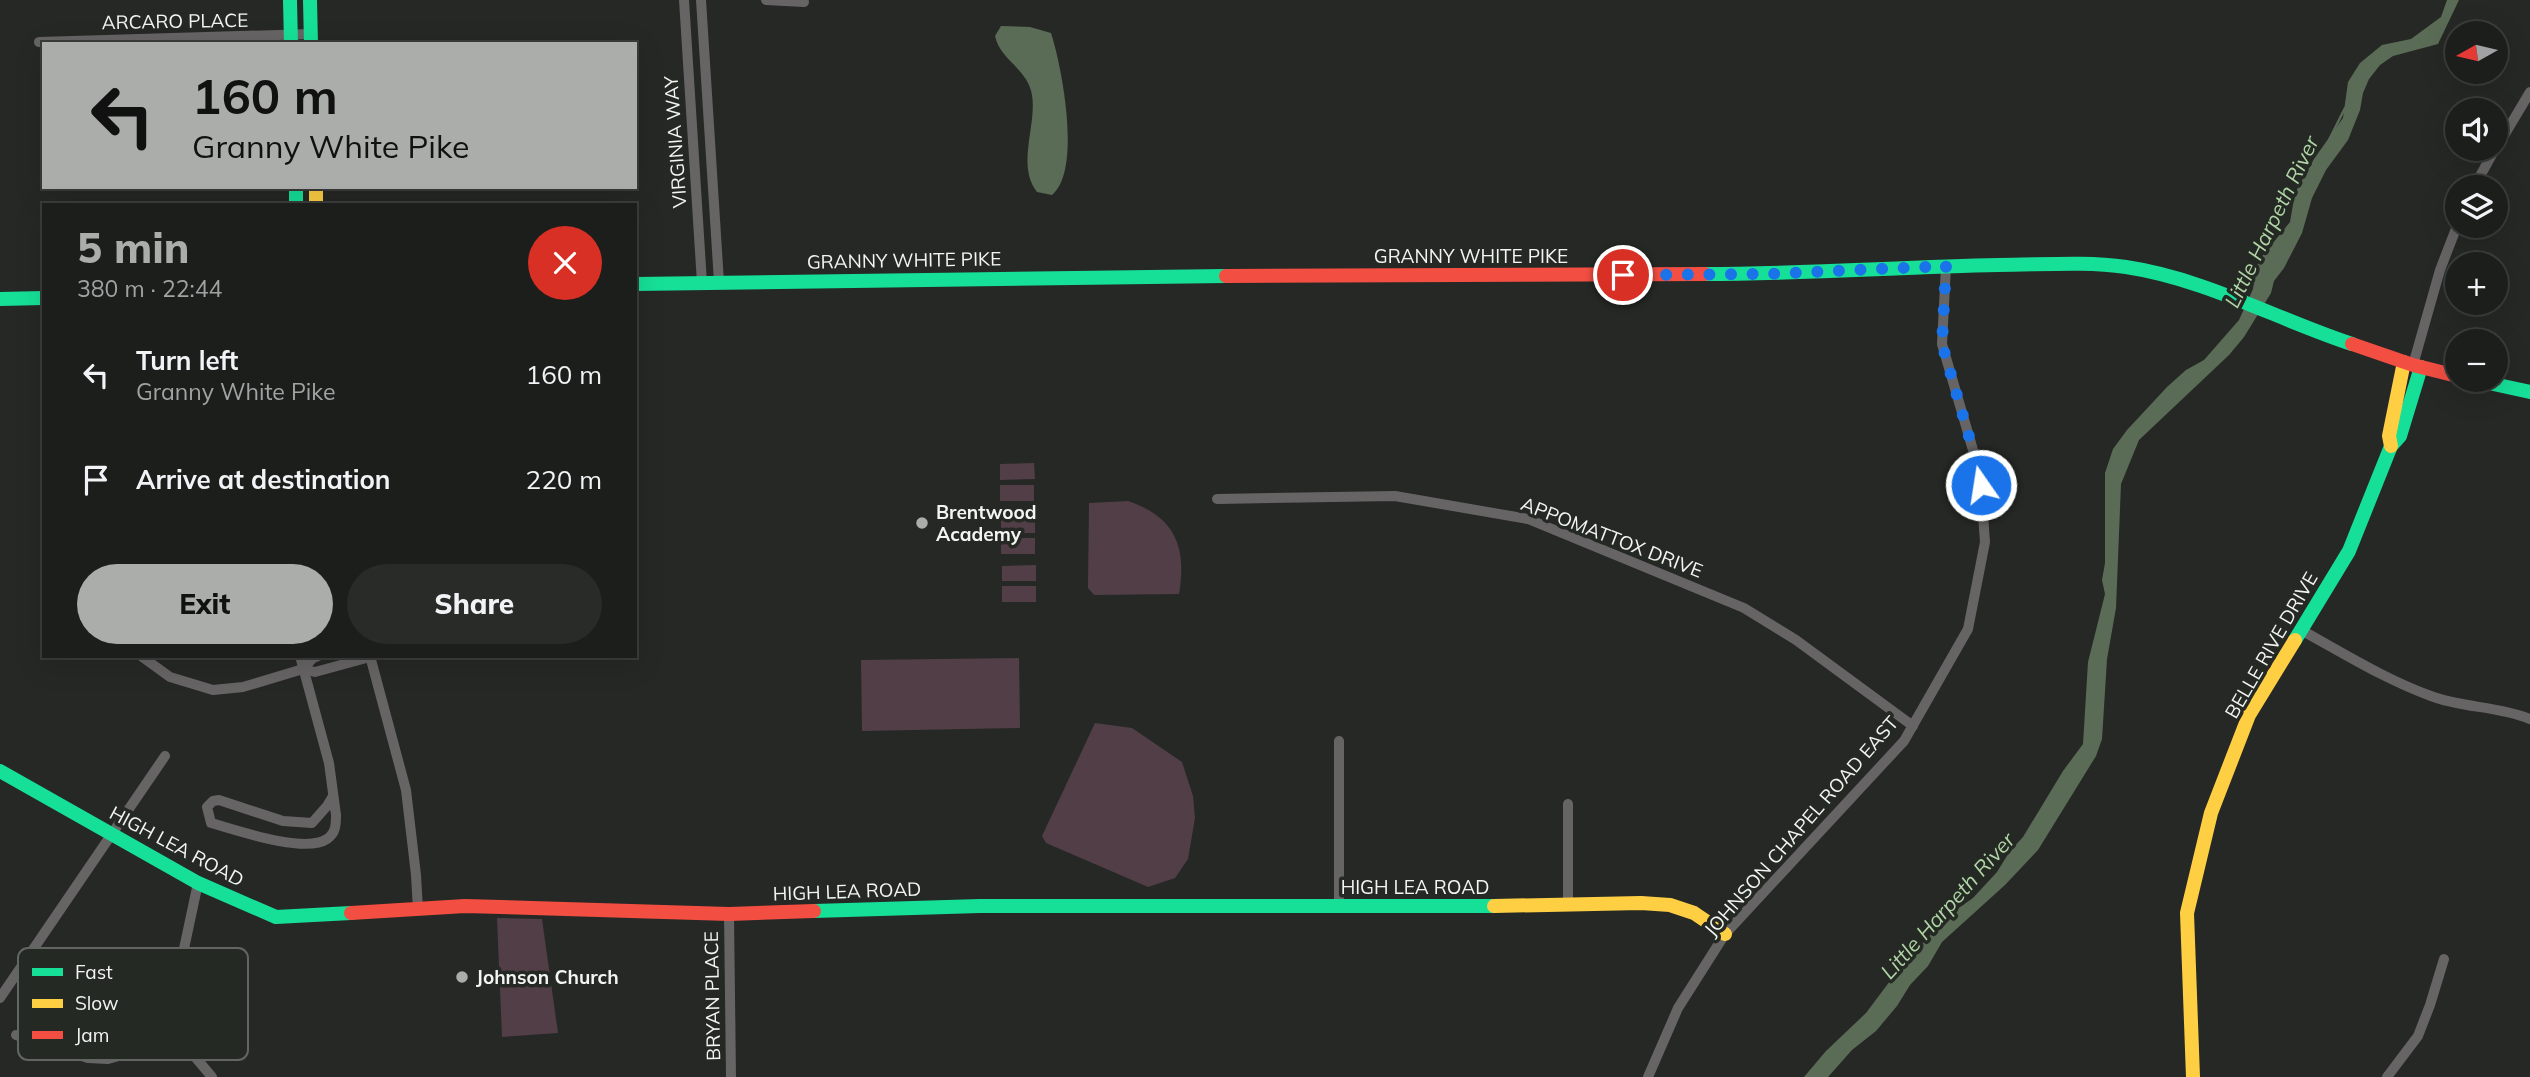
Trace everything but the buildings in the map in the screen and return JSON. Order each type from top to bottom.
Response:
[{"type":"street","points":[[290,0],[291,40]]},
{"type":"street","points":[[310,0],[311,39]]},
{"type":"street","name":"VIRGINIA WAY","points":[[684,0],[702,283]]},
{"type":"street","name":"VIRGINIA WAY","points":[[701,0],[719,282]]},
{"type":"street","points":[[766,0],[804,2]]},
{"type":"street","name":"ARCARO PLACE","points":[[39,42],[311,39]]},
{"type":"street","points":[[2508,128],[2530,92]]},
{"type":"street","points":[[2413,365],[2440,270],[2452,238]]},
{"type":"street","name":"GRANNY WHITE PIKE","points":[[637,284],[1169,276],[1766,274],[2051,263],[2100,265],[2172,276],[2217,290],[2318,333],[2445,373]]},
{"type":"street","name":"JOHNSON CHAPEL ROAD EAST","points":[[1648,1077],[1678,1008],[1725,934],[1904,741],[1968,629],[1985,542],[1980,474],[1942,344],[1946,266]]},
{"type":"street","points":[[0,299],[42,298]]},
{"type":"street","name":"BELLE RIVE DRIVE","points":[[2193,1077],[2187,913],[2209,819],[2249,715],[2349,551],[2391,446],[2400,436],[2413,365]]},
{"type":"street","points":[[2508,387],[2530,392]]},
{"type":"street","name":"APPOMATTOX DRIVE","points":[[1217,499],[1395,496],[1528,520],[1744,608],[1796,640],[1913,726]]},
{"type":"street","points":[[2301,630],[2392,679],[2432,697],[2516,713],[2530,719]]},
{"type":"street","points":[[144,658],[170,677],[214,690],[243,687],[303,669],[313,658]]},
{"type":"street","points":[[300,658],[326,752],[337,823],[333,834],[316,843],[261,836],[211,822],[207,807],[213,801],[219,800],[283,821],[312,823]]},
{"type":"street","points":[[303,669],[316,673],[367,658]]},
{"type":"street","points":[[370,658],[406,790],[418,910]]},
{"type":"street","points":[[1339,741],[1339,907]]},
{"type":"street","points":[[34,948],[165,756]]},
{"type":"street","name":"HIGH LEA ROAD","points":[[0,771],[198,883],[276,916],[467,906],[729,914],[980,906],[1339,907],[1627,904],[1685,909],[1725,934]]},
{"type":"street","points":[[296,842],[333,796]]},
{"type":"street","points":[[1568,804],[1568,906]]},
{"type":"street","points":[[184,948],[198,883]]},
{"type":"street","name":"BRYAN PLACE","points":[[729,914],[731,1077]]},
{"type":"street","points":[[2387,1077],[2418,1036],[2444,959]]},
{"type":"street","points":[[0,998],[18,971]]},
{"type":"street","points":[[198,1060],[212,1077]]},
{"type":"shaded area","points":[[2447,0],[2459,0],[2449,21],[2445,21],[2445,29],[2438,44],[2393,56],[2380,65],[2369,79],[2348,140],[2326,170],[2312,198],[2302,233],[2274,281],[2271,293],[2244,337],[2229,355],[2139,440],[2121,484],[2116,608],[2107,659],[2102,739],[2096,756],[2038,850],[2005,885],[1942,942],[1928,966],[1910,985],[1876,1031],[1852,1050],[1828,1077],[1804,1077],[1826,1051],[1866,1013],[1902,965],[1950,914],[1973,898],[1997,872],[2083,744],[2088,662],[2105,594],[2102,580],[2105,563],[2105,473],[2113,449],[2167,387],[2186,370],[2204,360],[2239,320],[2253,289],[2259,260],[2290,222],[2295,193],[2314,159],[2343,118],[2348,82],[2360,63],[2382,45],[2411,39],[2441,17]]},
{"type":"shaded area","points":[[1001,26],[1030,27],[1051,33],[1064,93],[1068,142],[1061,182],[1052,195],[1037,192],[1031,181],[1028,158],[1032,95],[1025,78],[998,44],[995,36]]},
{"type":"shaded area","points":[[1034,463],[1035,479],[1000,480],[1000,464]]},
{"type":"shaded area","points":[[1000,485],[1034,485],[1034,501],[1000,501]]},
{"type":"shaded area","points":[[1128,501],[1157,516],[1174,536],[1181,562],[1179,594],[1094,595],[1088,588],[1089,503]]},
{"type":"shaded area","points":[[1001,517],[1035,517],[1035,533],[1001,533]]},
{"type":"shaded area","points":[[1001,538],[1035,538],[1035,554],[1001,554]]},
{"type":"shaded area","points":[[1036,565],[1036,581],[1002,581],[1002,566]]},
{"type":"shaded area","points":[[1002,586],[1036,586],[1036,602],[1002,602]]},
{"type":"shaded area","points":[[1019,658],[1020,728],[862,731],[861,660]]},
{"type":"shaded area","points":[[1095,723],[1132,728],[1182,762],[1193,796],[1195,818],[1188,859],[1175,878],[1148,887],[1046,843],[1042,836]]},
{"type":"shaded area","points":[[497,918],[542,919],[558,1033],[502,1037]]},
{"type":"waterway","name":"Little Harpeth River","points":[[2329,140],[2345,108]]},
{"type":"traffic: fast","points":[[290,0],[291,42]]},
{"type":"traffic: fast","points":[[310,0],[311,42]]},
{"type":"traffic: fast","points":[[296,189],[296,203]]},
{"type":"traffic: fast","points":[[1705,274],[1998,265],[2110,265],[2156,273],[2213,290],[2352,344]]},
{"type":"traffic: fast","points":[[637,284],[1226,276]]},
{"type":"traffic: fast","points":[[0,299],[42,298]]},
{"type":"traffic: fast","points":[[2295,640],[2349,551],[2391,446],[2400,436],[2421,367]]},
{"type":"traffic: fast","points":[[2508,387],[2530,392]]},
{"type":"traffic: fast","points":[[0,771],[198,883],[276,917],[351,913]]},
{"type":"traffic: fast","points":[[814,911],[980,906],[1494,906]]},
{"type":"traffic: slow","points":[[316,189],[316,203]]},
{"type":"traffic: slow","points":[[2391,446],[2389,436],[2404,362]]},
{"type":"traffic: slow","points":[[2193,1077],[2187,913],[2211,813],[2249,715],[2295,640]]},
{"type":"traffic: slow","points":[[1494,906],[1641,903],[1670,905],[1694,913],[1725,934]]},
{"type":"traffic: jam","points":[[1226,276],[1705,274]]},
{"type":"traffic: jam","points":[[2352,344],[2445,373]]},
{"type":"traffic: jam","points":[[351,913],[465,906],[729,914],[814,911]]},
{"type":"place","name":"Brentwood Academy","points":[[922,523]]},
{"type":"place","name":"Johnson Church","points":[[462,977]]},
{"type":"route","points":[[1623,275],[1766,274],[1946,266],[1942,344],[1981,485]]}]
